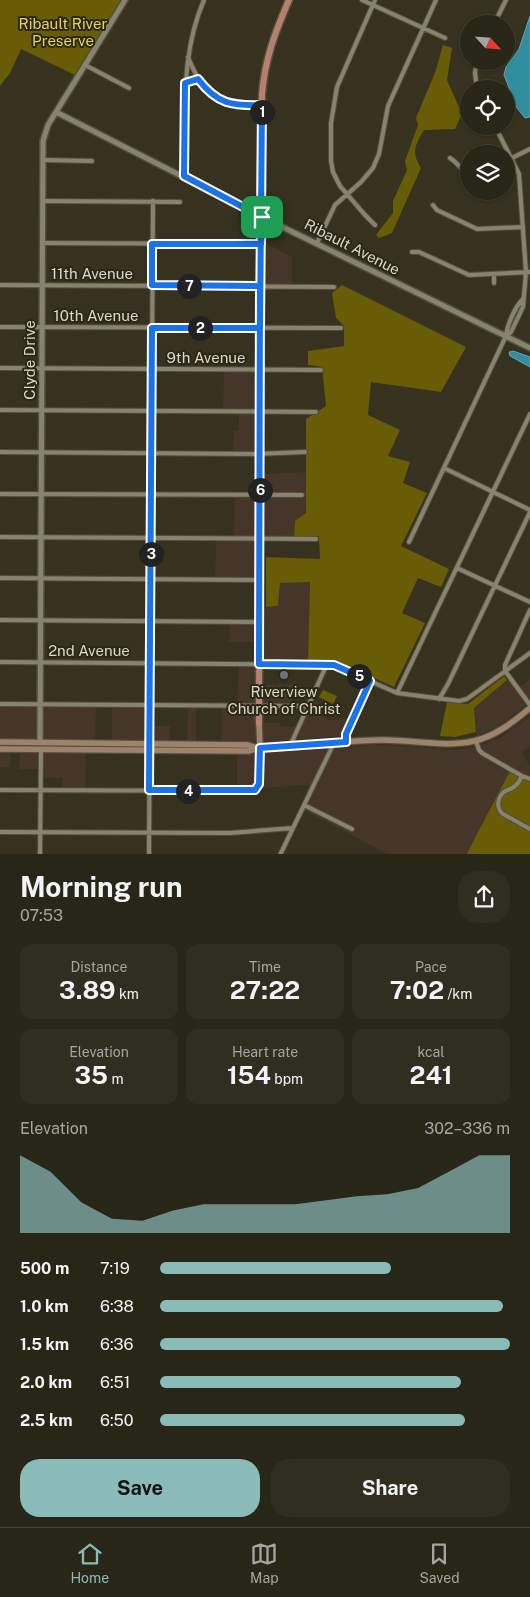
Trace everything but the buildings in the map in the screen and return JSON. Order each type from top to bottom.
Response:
[{"type":"main road","points":[[260,748],[262,105],[268,54],[277,27],[290,0]]},
{"type":"main road","points":[[0,749],[41,746],[149,747],[248,751],[260,748],[334,742],[395,740],[454,743],[476,741],[498,732],[530,706]]},
{"type":"main road","points":[[0,742],[41,746]]},
{"type":"street","name":"Clyde Drive","points":[[41,746],[43,160],[45,130],[125,0]]},
{"type":"street","points":[[184,176],[185,83],[188,57],[204,0]]},
{"type":"street","points":[[362,0],[445,38]]},
{"type":"street","points":[[375,0],[337,87],[332,111],[331,167],[336,179],[347,194],[375,225]]},
{"type":"street","points":[[317,243],[335,205],[368,175],[377,160],[388,106],[436,0]]},
{"type":"street","points":[[498,15],[506,0]]},
{"type":"street","points":[[188,57],[198,79],[211,94],[227,103],[244,106],[262,105]]},
{"type":"street","points":[[85,65],[129,88]]},
{"type":"street","points":[[185,83],[198,79]]},
{"type":"street","name":"Ribault Avenue","points":[[56,112],[530,348]]},
{"type":"street","points":[[515,156],[530,149]]},
{"type":"street","points":[[450,158],[460,166]]},
{"type":"street","points":[[43,160],[92,161]]},
{"type":"street","points":[[409,542],[506,336],[512,332],[523,307],[528,272],[519,174],[515,165]]},
{"type":"street","points":[[43,201],[180,202]]},
{"type":"street","points":[[149,854],[153,202]]},
{"type":"street","points":[[433,205],[437,210],[477,229],[523,227]]},
{"type":"street","points":[[43,243],[261,244]]},
{"type":"street","points":[[412,252],[418,252],[469,275],[528,272]]},
{"type":"street","points":[[494,274],[494,283]]},
{"type":"street","name":"11th Avenue","points":[[0,285],[334,287]]},
{"type":"street","name":"10th Avenue","points":[[0,327],[341,328]]},
{"type":"street","name":"9th Avenue","points":[[0,368],[321,370]]},
{"type":"street","points":[[0,410],[316,412]]},
{"type":"street","points":[[397,693],[530,414]]},
{"type":"street","points":[[0,452],[305,452]]},
{"type":"street","points":[[439,699],[448,684],[530,511],[444,468]]},
{"type":"street","points":[[0,494],[302,495]]},
{"type":"street","points":[[0,537],[316,539]]},
{"type":"street","points":[[457,568],[530,602]]},
{"type":"street","points":[[0,578],[260,580]]},
{"type":"street","points":[[530,610],[506,662],[506,671],[530,706]]},
{"type":"street","points":[[0,620],[260,622]]},
{"type":"street","name":"2nd Avenue","points":[[0,662],[327,664],[340,666],[397,693],[464,701],[530,653]]},
{"type":"street","points":[[290,746],[327,664]]},
{"type":"street","points":[[346,742],[346,734],[370,681]]},
{"type":"street","points":[[0,704],[309,706]]},
{"type":"street","points":[[476,741],[482,753],[530,780]]},
{"type":"street","points":[[280,854],[334,742]]},
{"type":"street","points":[[40,854],[41,746]]},
{"type":"street","points":[[0,790],[255,790],[259,784],[260,748]]},
{"type":"street","points":[[522,776],[514,787],[502,794],[498,800],[498,806],[502,814],[530,829]]},
{"type":"street","points":[[304,805],[352,829]]},
{"type":"street","points":[[0,832],[230,833],[293,828]]},
{"type":"shaded area","points":[[265,243],[292,257],[292,284],[264,284]]},
{"type":"shaded area","points":[[224,371],[256,371],[257,456],[233,456],[234,431],[239,431],[239,414],[223,413]]},
{"type":"shaded area","points":[[306,472],[306,513],[295,521],[294,537],[264,536],[264,474]]},
{"type":"shaded area","points":[[235,498],[257,498],[256,581],[215,581],[216,540],[234,540]]},
{"type":"shaded area","points":[[310,582],[308,666],[263,665],[263,608],[278,606],[280,583]]},
{"type":"shaded area","points":[[230,623],[256,623],[256,642],[229,642]]},
{"type":"shaded area","points":[[239,666],[255,666],[255,739],[253,743],[221,742],[222,707],[237,706]]},
{"type":"shaded area","points":[[530,679],[530,702],[499,726],[477,736],[474,708],[507,680],[517,689]]},
{"type":"shaded area","points":[[293,684],[292,704],[263,704],[263,685]]},
{"type":"shaded area","points":[[312,701],[323,706],[320,713],[328,720],[347,719],[340,736],[266,742],[263,740],[262,723],[280,723],[280,726],[300,727]]},
{"type":"shaded area","points":[[0,705],[39,706],[37,740],[0,740]]},
{"type":"shaded area","points":[[42,706],[96,706],[95,741],[43,739]]},
{"type":"shaded area","points":[[112,706],[148,706],[147,726],[170,726],[169,742],[112,741]]},
{"type":"shaded area","points":[[188,706],[196,706],[196,742],[187,742]]},
{"type":"shaded area","points":[[530,716],[530,746],[522,753],[530,766],[530,776],[527,781],[510,771],[466,854],[388,854],[304,810],[316,784],[237,790],[237,753],[372,745],[454,750],[485,744],[500,738]]},
{"type":"shaded area","points":[[0,751],[11,751],[10,767],[0,767]]},
{"type":"shaded area","points":[[20,751],[86,751],[85,789],[62,789],[62,778],[43,777],[43,769],[19,769]]},
{"type":"green space","name":"Ribault River Preserve","points":[[0,0],[121,0],[75,75],[21,49],[10,73],[0,86]]},
{"type":"green space","points":[[443,45],[452,48],[447,80],[460,109],[460,118],[455,129],[424,130],[415,149],[421,168],[392,233],[379,238],[376,235],[393,213],[393,201],[407,170],[405,161],[418,125],[416,118],[436,70]]},
{"type":"green space","points":[[342,285],[466,347],[441,392],[371,382],[368,415],[400,430],[388,456],[410,462],[403,483],[427,493],[401,546],[449,569],[441,587],[418,578],[402,613],[425,623],[394,687],[337,661],[308,661],[310,582],[280,583],[278,606],[266,607],[266,557],[320,559],[319,536],[294,537],[295,521],[306,513],[306,419],[326,406],[322,367],[308,365],[308,351],[344,346],[344,326],[336,318],[332,293]]},
{"type":"green space","points":[[504,676],[507,680],[474,708],[476,732],[455,737],[440,736],[447,702],[468,704]]},
{"type":"green space","points":[[323,690],[337,696],[333,704],[319,697]]},
{"type":"green space","points":[[510,771],[530,782],[530,854],[467,854]]},
{"type":"water","points":[[530,16],[530,117],[525,118],[515,103],[515,80],[506,80],[504,75],[505,70],[515,70],[515,55],[519,49]]},
{"type":"water","points":[[513,351],[530,357],[530,367],[510,356],[509,352]]},
{"type":"place","name":"Riverview Church of Christ","points":[[284,675]]},
{"type":"route","points":[[262,217],[256,213],[184,176],[185,83],[198,79],[211,94],[227,103],[244,106],[262,105],[262,223],[260,286],[260,328],[255,328],[152,328],[149,790],[153,791],[253,791],[257,789],[259,784],[260,748],[346,742],[346,734],[351,721],[370,681],[340,666],[334,665],[259,664],[260,412],[260,370],[260,286],[152,285],[152,244],[261,244],[262,217]]}]
